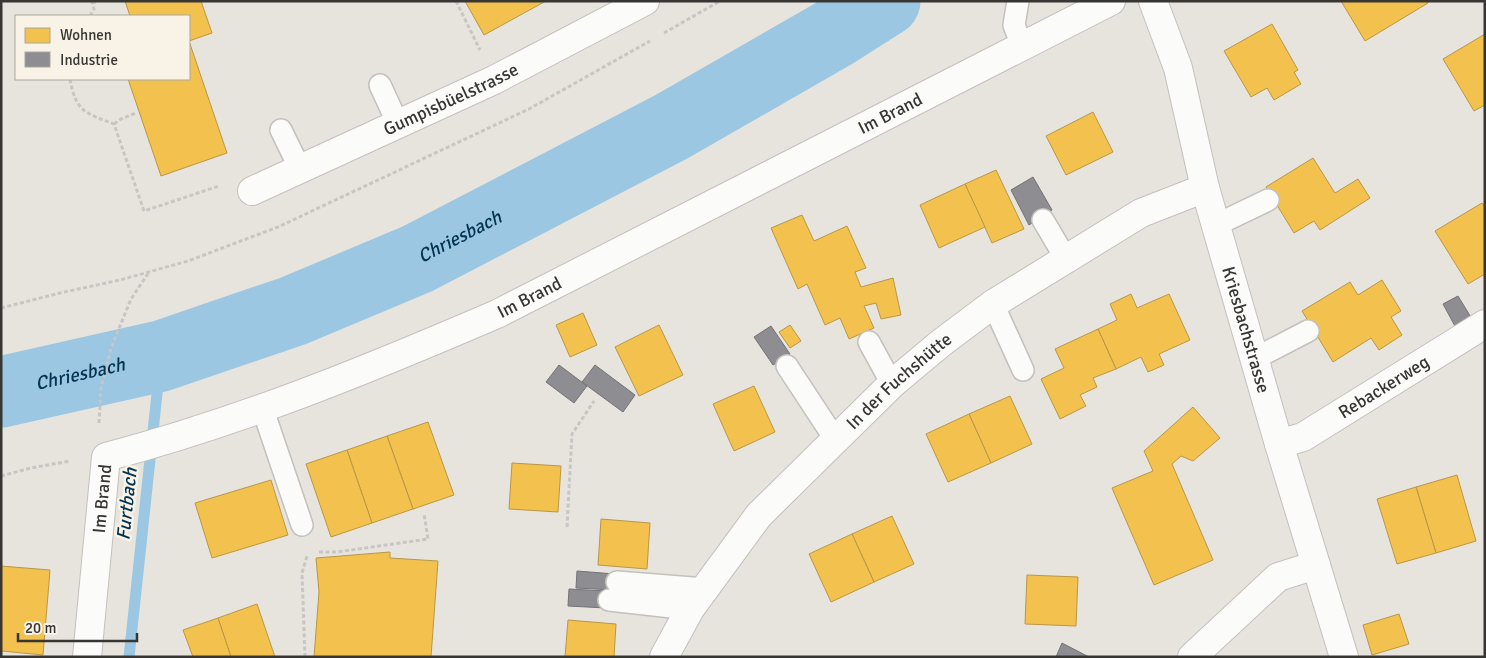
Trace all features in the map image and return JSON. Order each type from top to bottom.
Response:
[{"type":"street","name":"Gumpisbüelstrasse","points":[[252,191],[494,80],[645,1]]},
{"type":"street","name":"Im Brand","points":[[87,657],[117,454],[173,438],[333,383],[497,314],[1111,1]]},
{"type":"street","name":"Kriesbachstrasse","points":[[1153,1],[1178,68],[1205,188],[1279,444],[1344,657]]},
{"type":"street","name":"In der Fuchshütte","points":[[664,657],[697,599],[759,515],[892,384],[941,343],[993,304],[1141,213],[1205,188]]},
{"type":"street","name":"Rebackerweg","points":[[1279,444],[1303,437],[1474,328]]},
{"type":"street","points":[[1192,657],[1278,577],[1316,565]]},
{"type":"lane","points":[[1018,1],[1014,25],[1022,46]]},
{"type":"lane","points":[[380,85],[398,124]]},
{"type":"lane","points":[[281,130],[300,169]]},
{"type":"lane","points":[[1216,225],[1268,200]]},
{"type":"lane","points":[[1043,220],[1066,259]]},
{"type":"lane","points":[[993,304],[1023,370]]},
{"type":"lane","points":[[1254,359],[1308,331]]},
{"type":"lane","points":[[869,342],[892,384]]},
{"type":"lane","points":[[787,366],[835,440]]},
{"type":"lane","points":[[262,408],[302,524]]},
{"type":"lane","points":[[613,591],[697,599]]},
{"type":"path","points":[[91,15],[94,9],[92,2],[98,1]]},
{"type":"path","points":[[456,1],[494,80]]},
{"type":"path","points":[[70,80],[73,97],[86,114],[114,124]]},
{"type":"path","points":[[114,124],[136,113]]},
{"type":"path","points":[[114,124],[144,211],[232,182],[252,191]]},
{"type":"path","points":[[98,426],[101,388],[111,348],[131,299],[149,272]]},
{"type":"path","points":[[568,528],[572,434],[594,400]]},
{"type":"path","points":[[1,476],[31,468],[117,454]]},
{"type":"path","points":[[318,552],[337,552],[428,539],[424,513]]},
{"type":"building: Wohnen","points":[[125,1],[201,1],[212,33],[190,41],[190,15],[130,15]]},
{"type":"building: Wohnen","points":[[465,1],[546,1],[484,35]]},
{"type":"building: Wohnen","points":[[1341,1],[1427,1],[1428,3],[1365,41]]},
{"type":"building: Wohnen","points":[[1272,24],[1298,70],[1294,72],[1301,84],[1274,100],[1267,88],[1251,97],[1224,51]]},
{"type":"building: Wohnen","points":[[1485,34],[1485,105],[1474,111],[1443,59]]},
{"type":"building: Wohnen","points":[[190,44],[227,153],[161,176],[128,80],[190,80]]},
{"type":"building: Wohnen","points":[[1093,112],[1113,152],[1066,175],[1046,136]]},
{"type":"building: Wohnen","points":[[1313,158],[1335,193],[1358,179],[1370,198],[1320,230],[1314,221],[1294,233],[1266,187]]},
{"type":"building: Wohnen","points":[[996,170],[1024,229],[992,243],[965,184]]},
{"type":"building: Wohnen","points":[[965,184],[985,227],[939,248],[920,205]]},
{"type":"building: Wohnen","points":[[1482,203],[1485,207],[1485,274],[1468,284],[1435,231]]},
{"type":"building: Wohnen","points":[[802,215],[814,241],[847,226],[866,268],[855,272],[861,287],[893,278],[901,315],[881,319],[876,303],[864,306],[874,328],[849,339],[840,318],[825,325],[807,284],[798,289],[771,228]]},
{"type":"building: Wohnen","points":[[1382,280],[1401,311],[1391,317],[1402,335],[1379,350],[1371,338],[1333,362],[1302,311],[1350,282],[1358,295]]},
{"type":"building: Wohnen","points":[[1131,294],[1137,308],[1169,294],[1190,340],[1159,354],[1164,365],[1148,372],[1141,357],[1116,369],[1098,329],[1117,320],[1110,304]]},
{"type":"building: Wohnen","points":[[583,313],[597,345],[570,357],[556,325]]},
{"type":"building: Wohnen","points":[[659,325],[683,375],[639,396],[615,347]]},
{"type":"building: Wohnen","points":[[790,325],[801,341],[790,348],[779,332]]},
{"type":"building: Wohnen","points":[[1098,329],[1116,369],[1093,378],[1097,387],[1080,395],[1086,406],[1060,419],[1041,379],[1064,368],[1055,349]]},
{"type":"building: Wohnen","points":[[754,386],[775,432],[734,451],[713,404]]},
{"type":"building: Wohnen","points":[[1010,396],[1032,444],[991,463],[969,414]]},
{"type":"building: Wohnen","points":[[1193,407],[1220,438],[1193,461],[1181,456],[1172,464],[1213,560],[1154,585],[1112,488],[1153,471],[1144,451]]},
{"type":"building: Wohnen","points":[[969,414],[991,463],[948,482],[926,434]]},
{"type":"building: Wohnen","points":[[428,422],[454,495],[413,509],[387,436]]},
{"type":"building: Wohnen","points":[[387,436],[413,509],[372,523],[347,450]]},
{"type":"building: Wohnen","points":[[347,450],[372,523],[331,537],[306,464]]},
{"type":"building: Wohnen","points":[[512,463],[561,466],[558,512],[509,509]]},
{"type":"building: Wohnen","points":[[1457,475],[1476,541],[1436,553],[1416,487]]},
{"type":"building: Wohnen","points":[[271,480],[288,535],[212,558],[195,503]]},
{"type":"building: Wohnen","points":[[1416,487],[1436,553],[1397,564],[1377,499]]},
{"type":"building: Wohnen","points":[[892,516],[914,564],[874,582],[852,534]]},
{"type":"building: Wohnen","points":[[601,519],[650,523],[647,569],[598,565]]},
{"type":"building: Wohnen","points":[[852,534],[874,582],[831,602],[809,554]]},
{"type":"building: Wohnen","points":[[390,552],[390,558],[438,561],[431,657],[314,657],[319,592],[316,558]]},
{"type":"building: Wohnen","points":[[1,566],[50,570],[43,655],[1,651]]},
{"type":"building: Wohnen","points":[[1027,575],[1078,577],[1076,626],[1025,624]]},
{"type":"building: Wohnen","points":[[257,604],[275,657],[231,657],[218,618]]},
{"type":"building: Wohnen","points":[[1399,614],[1409,644],[1372,655],[1363,625]]},
{"type":"building: Wohnen","points":[[218,618],[231,657],[193,657],[183,630]]},
{"type":"building: Wohnen","points":[[568,620],[616,624],[614,657],[565,657]]},
{"type":"building: Industrie","points":[[1033,177],[1052,210],[1029,225],[1011,190]]},
{"type":"building: Industrie","points":[[1458,296],[1472,319],[1456,328],[1443,304]]},
{"type":"building: Industrie","points":[[771,326],[790,354],[773,365],[754,337]]},
{"type":"building: Industrie","points":[[559,365],[587,386],[574,403],[546,382]]},
{"type":"building: Industrie","points":[[595,365],[635,395],[623,412],[582,382]]},
{"type":"building: Industrie","points":[[577,571],[615,574],[614,590],[576,588]]},
{"type":"building: Industrie","points":[[569,589],[607,591],[606,608],[568,606]]},
{"type":"building: Industrie","points":[[1062,643],[1089,657],[1056,657]]},
{"type":"waterway","name":"Chriesbach","points":[[1,392],[161,356],[293,311],[417,259],[671,127],[833,34],[885,1]]},
{"type":"waterway","name":"Furtbach","points":[[129,657],[161,356]]}]
